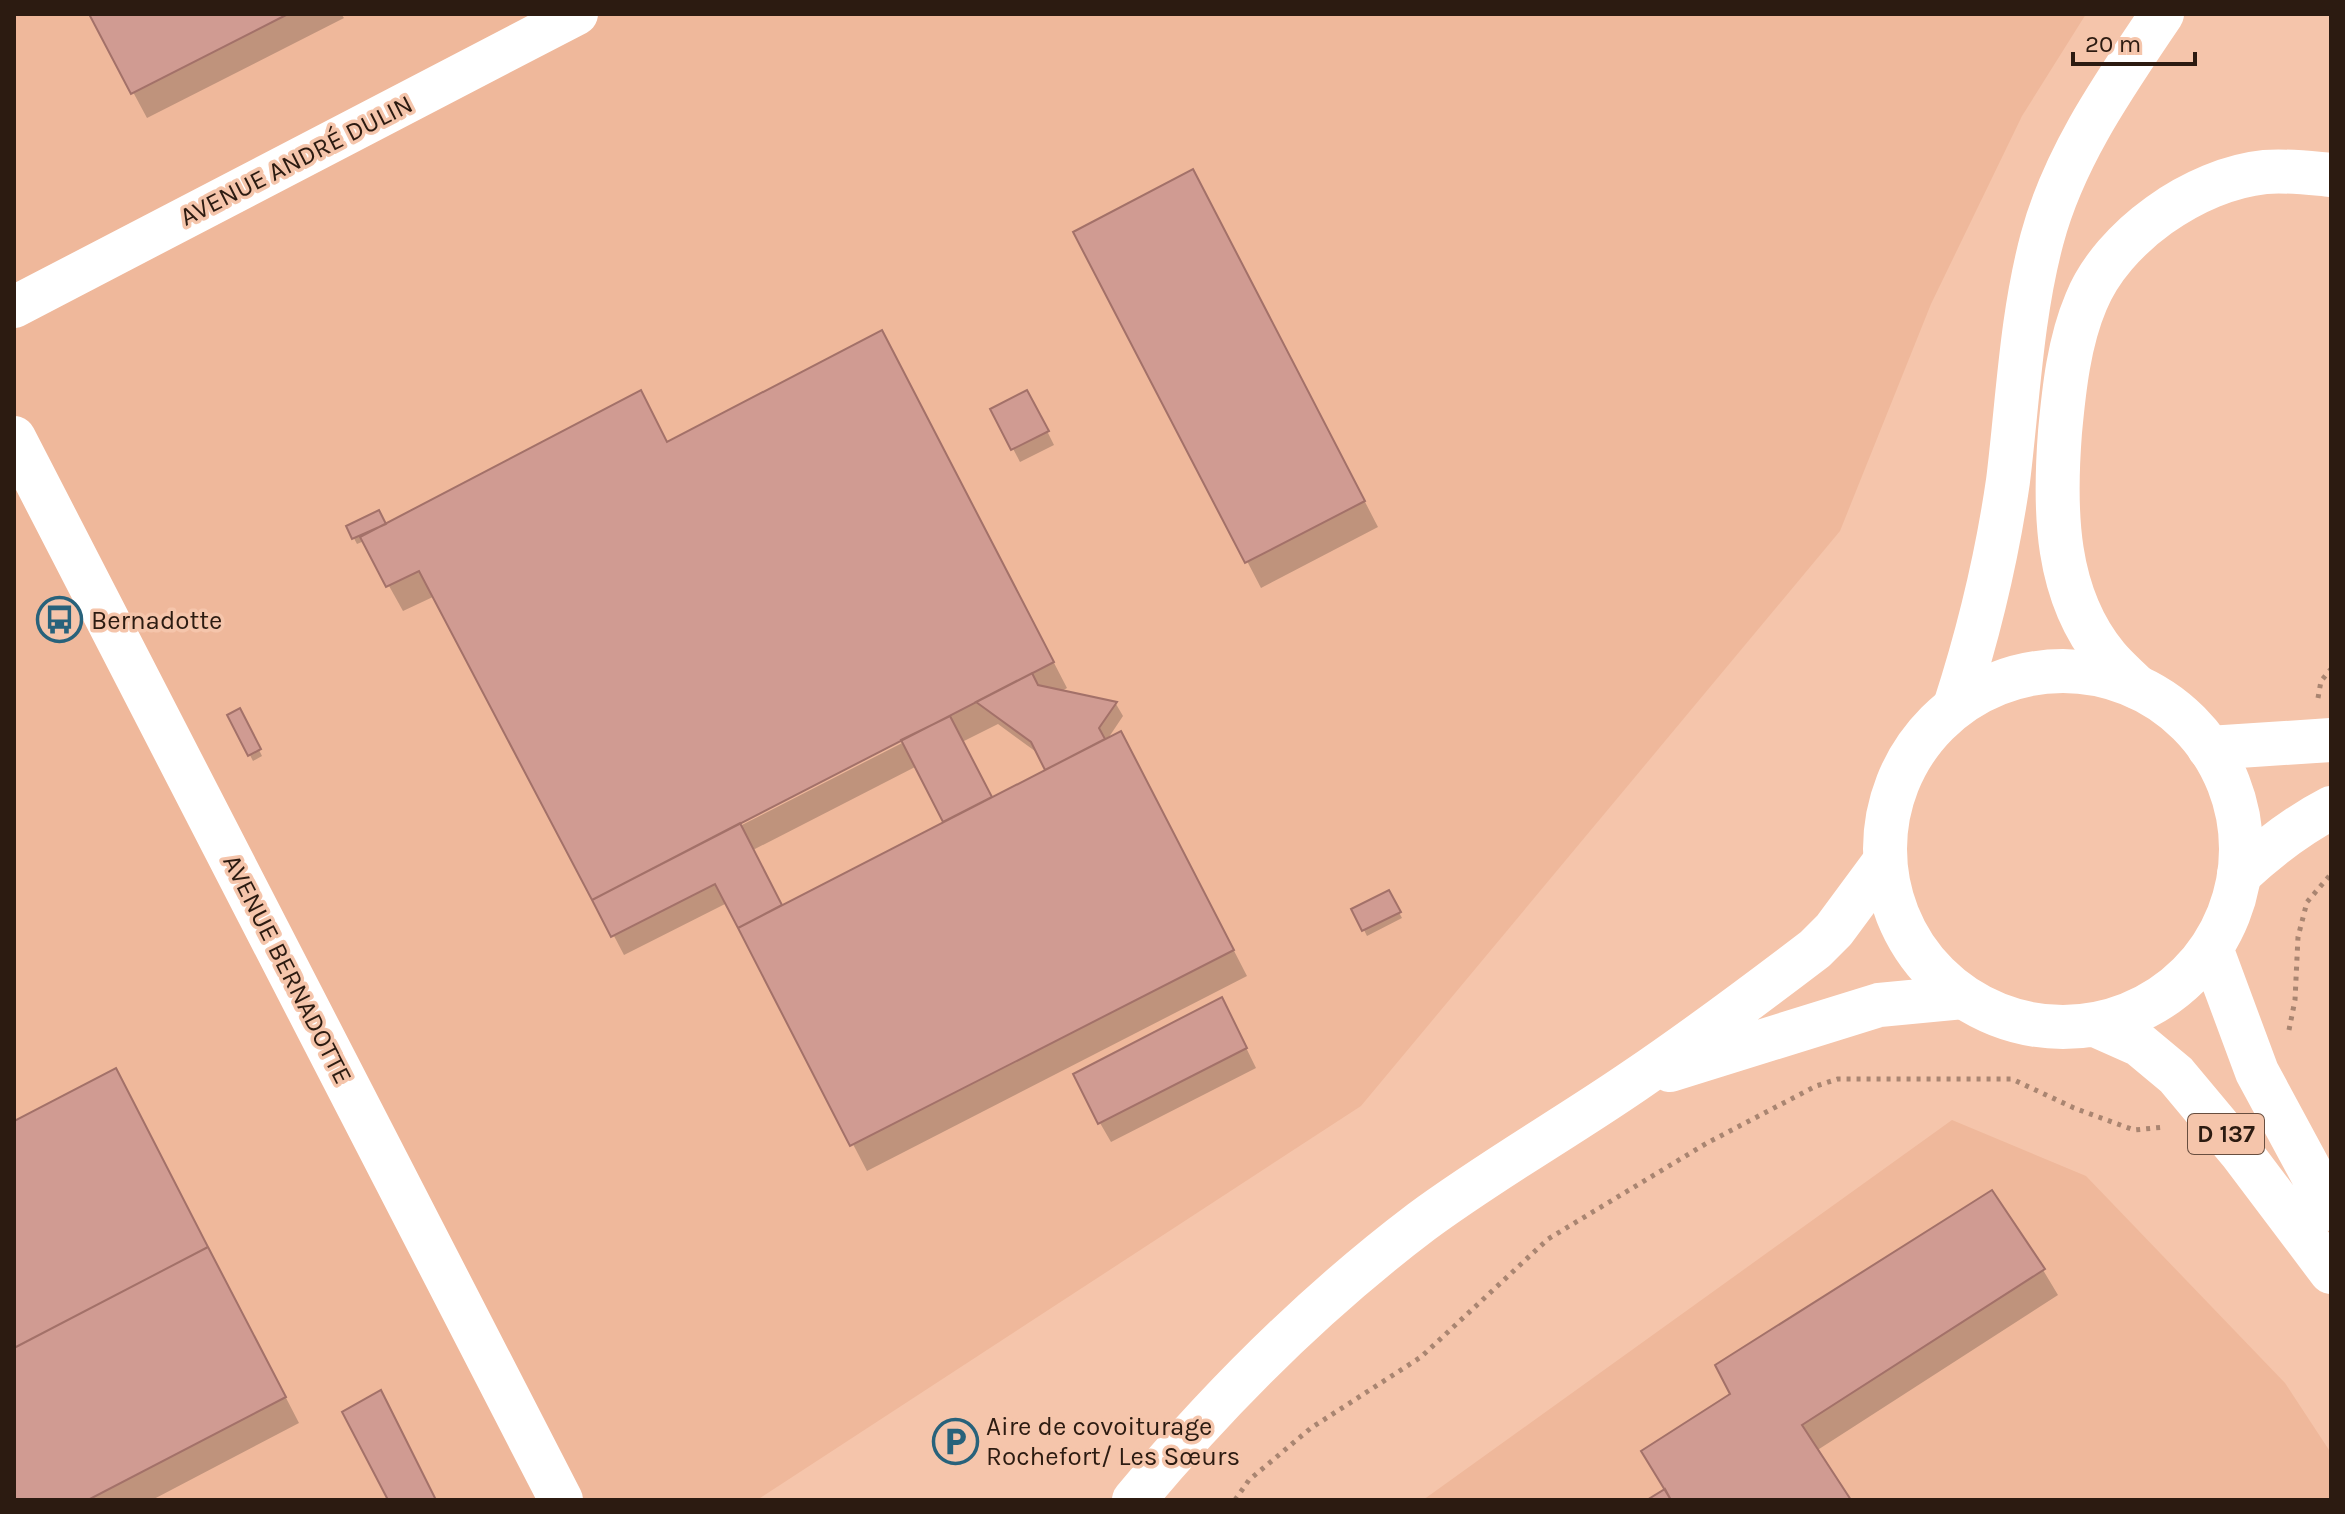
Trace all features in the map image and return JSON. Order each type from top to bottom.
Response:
[{"type":"main road","points":[[1955,706],[1977,640],[1996,550],[2027,313],[2042,238],[2067,171],[2106,98],[2162,14]]},
{"type":"main road","points":[[2137,687],[2107,658],[2089,632],[2063,569],[2057,466],[2065,387],[2073,344],[2086,301],[2100,275],[2126,242],[2157,216],[2192,196],[2228,179],[2264,172],[2331,175]]},
{"type":"main road","name":"AVENUE BERNADOTTE","points":[[14,438],[561,1500]]},
{"type":"main road","points":[[2057,670],[2112,677],[2137,687],[2165,703],[2189,723],[2209,748],[2225,777],[2237,809],[2241,842],[2239,875],[2229,913],[2211,948],[2189,976],[2161,998],[2129,1015],[2095,1025],[2061,1027],[2026,1024],[1993,1013],[1963,997],[1932,970],[1908,938],[1892,901],[1885,861],[1886,826],[1894,791],[1908,759],[1929,730],[1955,706],[2003,680],[2057,670]]},
{"type":"main road","points":[[2209,748],[2331,740]]},
{"type":"main road","points":[[2239,875],[2300,824],[2331,808]]},
{"type":"main road","points":[[1134,1500],[1244,1376],[1333,1293],[1421,1222],[1499,1167],[1633,1082],[1815,949],[1843,919],[1885,861]]},
{"type":"main road","name":"D 137","points":[[2211,948],[2257,1072],[2331,1209]]},
{"type":"main road","points":[[1633,1082],[1879,1005],[1963,997]]},
{"type":"main road","name":"D 137","points":[[2095,1025],[2140,1045],[2176,1075],[2331,1272]]},
{"type":"street","name":"AVENUE ANDRÉ DULIN","points":[[14,307],[577,14]]},
{"type":"path","points":[[2257,1072],[2288,1036],[2295,1000],[2298,937],[2307,902],[2331,874]]},
{"type":"path","points":[[1235,1500],[1249,1480],[1311,1428],[1421,1357],[1548,1239],[1707,1143],[1816,1086],[1838,1079],[2012,1079],[2074,1108],[2134,1130],[2157,1129],[2186,1122],[2203,1106]]},
{"type":"shaded area","points":[[14,14],[2086,14],[2022,116],[1931,304],[1840,531],[1361,1106],[757,1500],[14,1500]]},
{"type":"shaded area","points":[[1952,1120],[2086,1176],[2285,1383],[2331,1453],[2331,1500],[1423,1500]]},
{"type":"building","points":[[89,14],[288,14],[131,94]]},
{"type":"building","points":[[1193,169],[1365,501],[1245,563],[1073,232]]},
{"type":"building","points":[[882,330],[1054,662],[592,900],[419,571],[386,587],[360,537],[641,390],[667,442]]},
{"type":"building","points":[[1027,390],[1049,431],[1011,450],[990,409]]},
{"type":"building","points":[[379,510],[386,524],[352,539],[346,526]]},
{"type":"building","points":[[1032,673],[1038,685],[1117,702],[1099,728],[1105,739],[1045,770],[1031,742],[976,702]]},
{"type":"building","points":[[240,708],[261,749],[248,756],[227,715]]},
{"type":"building","points":[[950,716],[992,797],[943,822],[901,740]]},
{"type":"building","points":[[1121,731],[1234,950],[850,1146],[738,928]]},
{"type":"building","points":[[740,823],[782,905],[738,928],[715,884],[611,937],[592,900]]},
{"type":"building","points":[[1389,890],[1401,912],[1362,931],[1351,909]]},
{"type":"building","points":[[1222,997],[1247,1048],[1098,1124],[1073,1074]]},
{"type":"building","points":[[116,1068],[208,1247],[14,1348],[14,1121]]},
{"type":"building","points":[[1992,1190],[2045,1269],[1802,1425],[1851,1500],[1671,1500],[1641,1451],[1730,1394],[1715,1365]]},
{"type":"building","points":[[208,1247],[286,1397],[88,1500],[14,1500],[14,1348]]},
{"type":"building","points":[[381,1390],[436,1500],[388,1500],[342,1412]]},
{"type":"building","points":[[1665,1489],[1671,1500],[1647,1500]]},
{"type":"place","name":"Bernadotte","points":[[60,620]]},
{"type":"place","name":"Aire de covoiturage Rochefort/ Les Sœurs","points":[[955,1441]]}]
